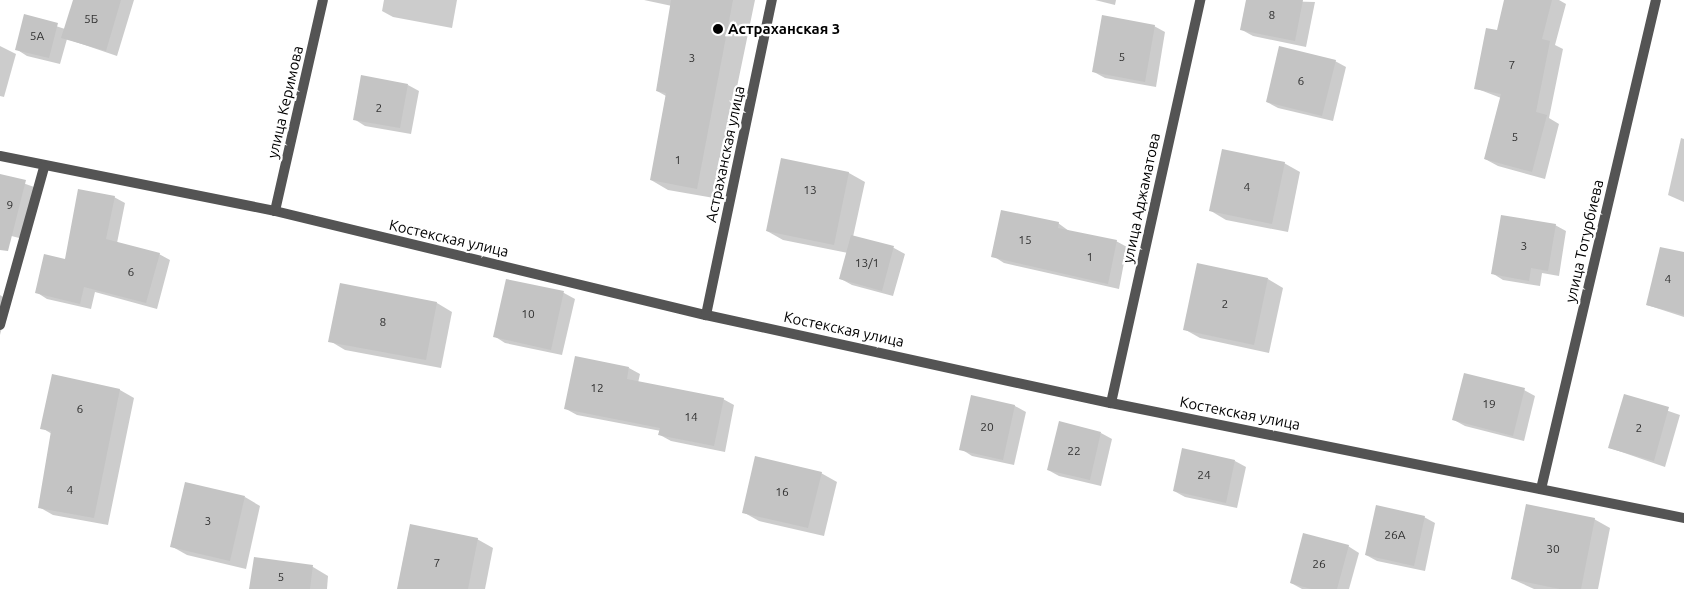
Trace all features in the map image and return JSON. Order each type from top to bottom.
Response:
[{"type":"street","name":"улица Керимова","points":[[275,211],[324,0]]},
{"type":"street","name":"Астраханская улица","points":[[706,315],[772,0]]},
{"type":"street","name":"улица Аджаматова","points":[[1111,403],[1200,0]]},
{"type":"street","name":"улица Тотурбиева","points":[[1541,488],[1656,0]]},
{"type":"street","name":"Костекская улица","points":[[0,156],[44,167],[275,211],[706,315],[1111,403],[1684,518]]},
{"type":"street","points":[[0,325],[44,167]]},
{"type":"building","points":[[73,0],[121,0],[106,51],[61,38]]},
{"type":"building","points":[[671,0],[733,0],[697,189],[650,180],[666,93],[656,91]]},
{"type":"building","points":[[1246,0],[1303,0],[1295,41],[1240,30]]},
{"type":"building","points":[[1504,0],[1552,0],[1542,39],[1550,41],[1536,112],[1547,115],[1532,172],[1484,159],[1501,94],[1474,89],[1486,28],[1497,30]]},
{"type":"building","points":[[24,14],[58,23],[49,58],[15,50]]},
{"type":"building","points":[[1102,15],[1155,25],[1145,82],[1092,72]]},
{"type":"building","points":[[1279,46],[1336,60],[1322,116],[1266,102]]},
{"type":"building","points":[[361,75],[408,84],[400,128],[353,120]]},
{"type":"building","points":[[1222,149],[1285,162],[1272,224],[1209,211]]},
{"type":"building","points":[[781,158],[849,172],[834,245],[766,231]]},
{"type":"building","points":[[0,174],[26,180],[8,251],[0,250]]},
{"type":"building","points":[[78,189],[115,196],[106,239],[160,253],[146,303],[84,287],[80,304],[35,293],[44,254],[65,259]]},
{"type":"building","points":[[1001,210],[1059,222],[1058,228],[1117,240],[1108,284],[991,257]]},
{"type":"building","points":[[1501,215],[1556,224],[1548,271],[1531,268],[1529,281],[1491,274]]},
{"type":"building","points":[[851,235],[894,246],[882,291],[839,279]]},
{"type":"building","points":[[1660,247],[1684,252],[1684,315],[1646,305]]},
{"type":"building","points":[[1197,263],[1268,278],[1254,345],[1183,330]]},
{"type":"building","points":[[506,279],[564,291],[551,350],[493,337]]},
{"type":"building","points":[[340,283],[437,302],[426,360],[328,342]]},
{"type":"building","points":[[575,356],[629,367],[627,379],[724,398],[714,446],[658,435],[660,428],[564,409]]},
{"type":"building","points":[[1464,373],[1525,388],[1513,436],[1452,420]]},
{"type":"building","points":[[52,374],[120,389],[94,518],[38,508],[51,431],[40,429]]},
{"type":"building","points":[[1624,394],[1669,407],[1654,461],[1608,448]]},
{"type":"building","points":[[971,395],[1015,405],[1003,460],[959,450]]},
{"type":"building","points":[[1059,421],[1101,432],[1090,480],[1047,470]]},
{"type":"building","points":[[1182,448],[1235,460],[1226,503],[1173,491]]},
{"type":"building","points":[[755,456],[822,472],[808,528],[742,513]]},
{"type":"building","points":[[185,482],[245,496],[230,561],[170,547]]},
{"type":"building","points":[[1526,504],[1595,518],[1581,589],[1560,589],[1511,579]]},
{"type":"building","points":[[1376,505],[1425,516],[1414,566],[1365,555]]},
{"type":"building","points":[[410,524],[478,538],[468,589],[397,589]]},
{"type":"building","points":[[1303,533],[1349,545],[1337,589],[1311,589],[1290,583]]},
{"type":"building","points":[[254,557],[313,565],[310,589],[249,589]]},
{"type":"place","name":"Астраханская 3","points":[[718,29]]}]
